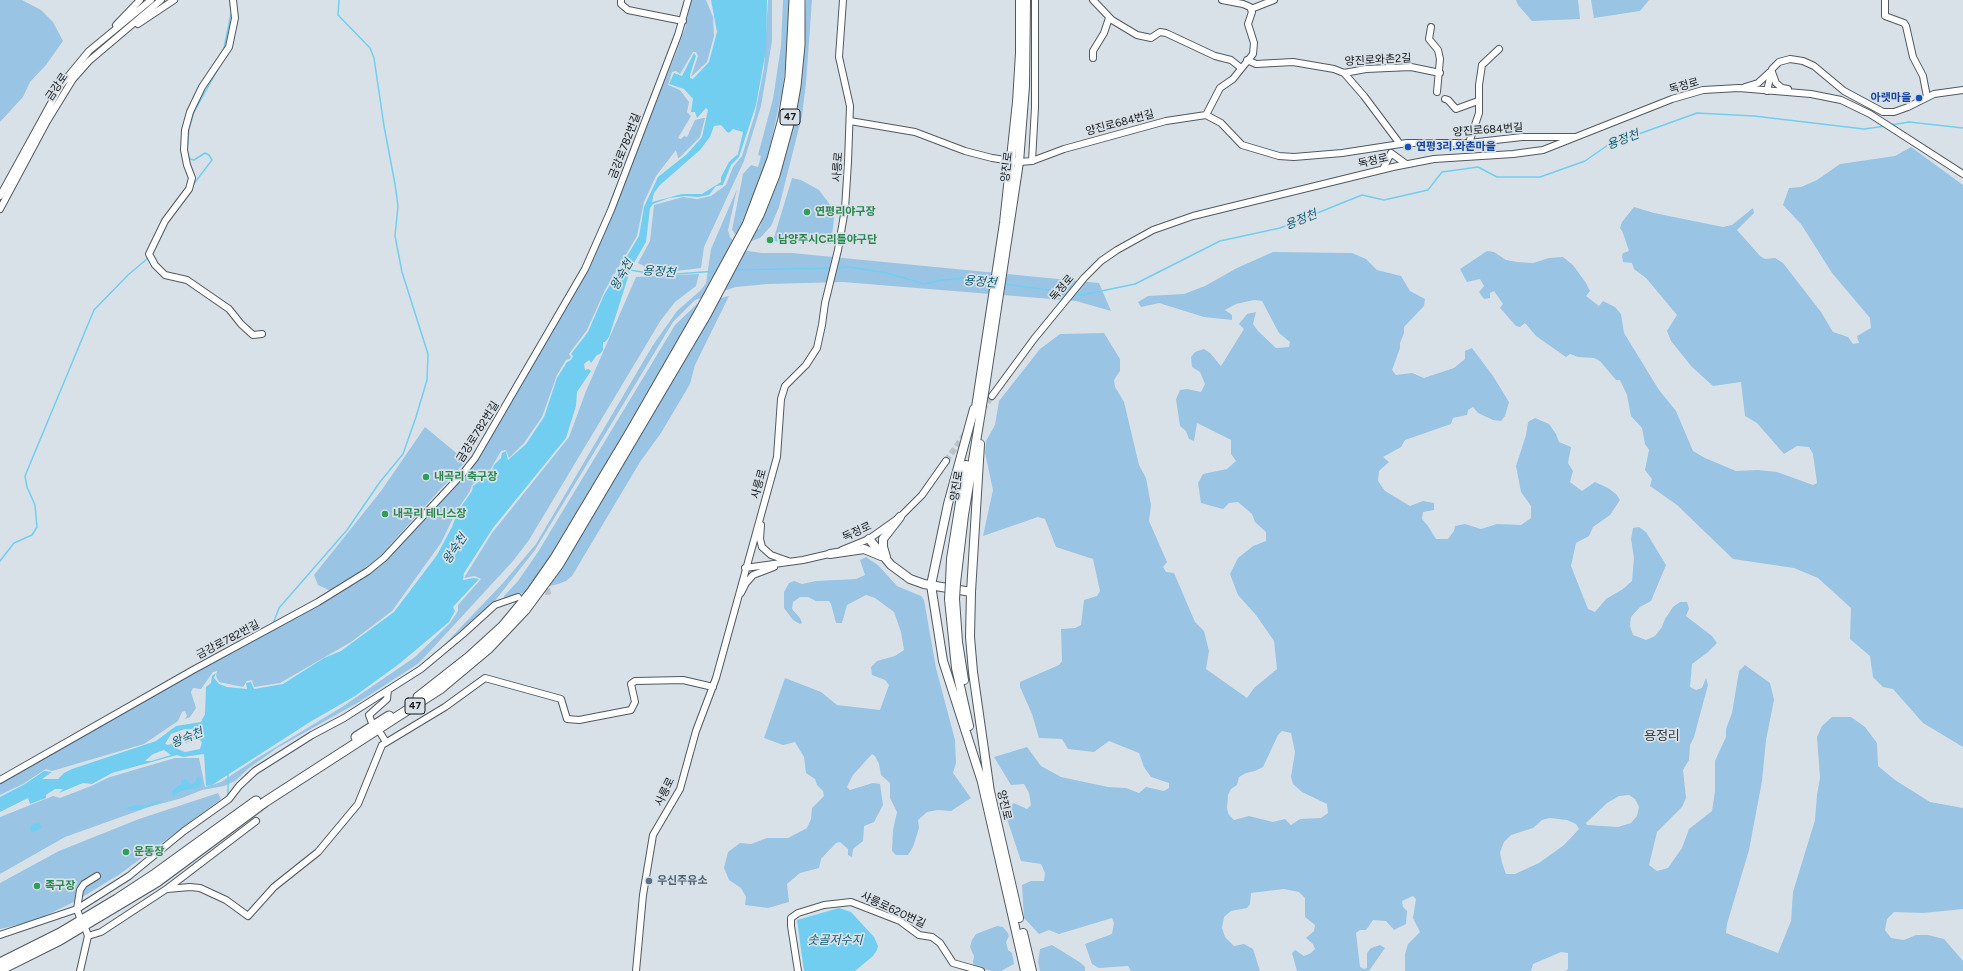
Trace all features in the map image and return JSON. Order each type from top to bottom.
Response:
[{"type":"highway","name":"47","points":[[750,226],[772,159],[783,119],[790,77],[794,0]]},
{"type":"highway","name":"47","points":[[0,970],[60,940],[157,882],[265,802],[440,689],[489,648],[526,610],[559,564],[703,313],[750,226],[775,175],[790,120],[796,86],[800,45],[800,0]]},
{"type":"highway","name":"47","points":[[0,963],[60,933],[148,878],[274,789],[422,694],[469,658],[503,626],[532,591],[555,558],[703,313]]},
{"type":"main road","name":"양진로","points":[[1015,161],[1020,0]]},
{"type":"main road","name":"양진로","points":[[953,582],[986,387],[1015,161],[1026,59],[1026,0]]},
{"type":"main road","name":"양진로","points":[[996,302],[978,393],[955,533],[952,599],[956,668],[1025,971]]},
{"type":"main road","points":[[986,387],[980,437],[971,592],[970,637],[973,672],[990,792]]},
{"type":"main road","points":[[978,393],[948,504],[931,585],[943,661],[982,782]]},
{"type":"main road","points":[[888,562],[883,547],[883,539],[900,517]]},
{"type":"main road","points":[[869,539],[897,571],[910,579],[931,585],[971,592]]},
{"type":"main road","points":[[830,554],[864,549],[877,554],[888,562]]},
{"type":"main road","name":"양진로","points":[[952,599],[963,677],[1032,971]]},
{"type":"street","points":[[89,51],[140,0]]},
{"type":"street","name":"금강로","points":[[0,196],[60,85],[89,51],[151,0]]},
{"type":"street","name":"금강로","points":[[0,209],[61,97],[89,61],[161,0]]},
{"type":"street","points":[[89,61],[144,20],[174,0]]},
{"type":"street","points":[[233,0],[235,18],[229,47],[202,88],[190,112],[185,130],[184,150],[187,165],[192,178],[189,189],[165,221],[149,254],[155,265],[165,275],[187,280],[229,309],[241,324],[253,335],[262,334]]},
{"type":"street","points":[[621,0],[621,4],[628,10],[683,21]]},
{"type":"street","name":"금강로782번길","points":[[0,780],[193,670],[318,602],[368,571],[384,558],[464,472],[476,458],[585,269],[611,210],[683,21],[688,0]]},
{"type":"street","name":"사릉로","points":[[636,971],[643,895],[653,835],[680,789],[696,731],[713,687],[734,606],[777,457],[781,398],[785,386],[806,365],[817,348],[845,209],[850,106],[838,57],[843,0]]},
{"type":"street","points":[[1032,161],[1035,107],[1036,0]]},
{"type":"street","points":[[1093,0],[1109,18],[1137,36],[1151,38],[1160,32],[1166,33],[1215,56],[1230,60],[1241,68]]},
{"type":"street","points":[[1222,0],[1243,4],[1251,9]]},
{"type":"street","points":[[1251,9],[1274,0]]},
{"type":"street","points":[[1885,0],[1885,16],[1904,23],[1906,26],[1913,57],[1923,76],[1927,97]]},
{"type":"street","points":[[1206,115],[1220,88],[1233,79],[1252,54],[1254,43],[1248,24],[1252,12],[1251,9]]},
{"type":"street","points":[[1093,58],[1093,51],[1104,33],[1109,18]]},
{"type":"street","points":[[1431,27],[1429,37],[1439,54],[1440,73],[1437,92]]},
{"type":"street","points":[[1469,143],[1478,118],[1479,79],[1482,65],[1499,49]]},
{"type":"street","points":[[1739,88],[1758,83],[1779,62],[1790,59],[1808,63],[1820,70],[1850,95],[1883,112],[1894,112],[1942,92],[1963,90]]},
{"type":"street","name":"양진로와촌2길","points":[[1247,60],[1256,64],[1293,62],[1334,69],[1344,73],[1366,68],[1411,68],[1440,73]]},
{"type":"street","points":[[1767,91],[1772,69]]},
{"type":"street","points":[[1772,69],[1773,80],[1778,86],[1811,94]]},
{"type":"street","points":[[1344,73],[1364,96],[1400,144]]},
{"type":"street","name":"독정로","points":[[992,396],[1057,310],[1091,271],[1109,256],[1127,244],[1154,230],[1177,221],[1393,166],[1447,158],[1524,153],[1543,150],[1683,95],[1712,89],[1739,88],[1811,94],[1841,100],[1870,114],[1963,174]]},
{"type":"street","points":[[1445,99],[1450,101],[1456,108],[1478,101]]},
{"type":"street","name":"양진로684번길","points":[[850,121],[915,132],[964,151],[992,158],[1015,161],[1032,161],[1064,149],[1166,121],[1206,115],[1221,123],[1242,145],[1279,156],[1316,156],[1400,144],[1469,143],[1522,137],[1578,137]]},
{"type":"street","points":[[1560,137],[1561,144]]},
{"type":"street","points":[[1390,146],[1393,166]]},
{"type":"street","points":[[1391,153],[1406,164]]},
{"type":"street","points":[[1383,169],[1391,153]]},
{"type":"street","name":"독정로","points":[[745,568],[791,562],[830,554],[869,539],[900,517],[922,494],[946,461]]},
{"type":"street","points":[[763,508],[760,539],[762,548],[770,555],[791,562]]},
{"type":"street","points":[[734,606],[746,583],[753,575],[791,562]]},
{"type":"street","points":[[0,935],[77,909],[128,876],[184,831],[229,799],[239,786],[255,771],[312,735],[344,718],[421,669],[495,605],[518,597]]},
{"type":"street","points":[[167,889],[190,887],[200,888],[226,900],[248,916],[274,887],[318,852],[358,804],[382,745],[445,707],[485,678],[561,699],[567,719],[579,720],[631,710],[635,702],[631,684],[635,681],[683,680],[713,687]]},
{"type":"street","points":[[372,722],[369,715],[387,699],[388,690]]},
{"type":"street","points":[[381,734],[386,742]]},
{"type":"street","points":[[80,971],[87,933],[101,932],[167,889],[256,821]]},
{"type":"street","points":[[80,918],[77,909],[80,890],[84,884],[97,876]]},
{"type":"street","name":"사릉로620번길","points":[[798,971],[791,918],[798,913],[824,905],[851,902],[900,921],[919,935],[932,937],[940,943],[953,963],[981,971]]},
{"type":"shaded area","points":[[0,0],[22,0],[41,10],[53,22],[63,41],[46,65],[30,82],[23,97],[0,122]]},
{"type":"shaded area","points":[[691,0],[706,0],[713,17],[714,36],[707,62],[691,77],[698,56],[696,52],[693,52],[680,74],[676,71],[672,72],[668,85],[680,90],[689,102],[687,112],[691,116],[678,138],[681,139],[684,136],[687,137],[695,120],[705,118],[700,137],[679,158],[676,150],[656,176],[644,202],[637,236],[605,290],[587,330],[569,354],[571,357],[570,359],[566,360],[557,375],[542,417],[524,443],[509,458],[506,450],[501,451],[489,472],[472,485],[470,491],[456,512],[441,543],[392,611],[351,642],[280,683],[254,687],[252,680],[247,681],[243,687],[219,682],[216,676],[217,671],[213,672],[201,689],[193,688],[191,692],[196,708],[190,717],[185,719],[187,716],[185,711],[182,712],[178,721],[144,744],[52,771],[46,769],[23,784],[0,795],[0,781],[370,572],[476,461],[589,269],[676,53],[685,28]]},
{"type":"shaded area","points":[[768,0],[772,0],[772,41],[761,106],[744,161],[704,247],[701,268],[676,271],[652,270],[638,263],[650,241],[654,205],[683,197],[697,199],[711,196],[726,185],[733,167],[742,156],[755,114],[764,68]]},
{"type":"shaded area","points":[[783,0],[789,0],[789,17],[787,55],[782,92],[768,156],[742,222],[759,229],[777,181],[798,106],[804,53],[806,0],[812,0],[802,116],[779,207],[771,226],[760,238],[748,242],[735,234],[732,230],[743,174],[751,165],[758,167],[761,156],[758,155],[773,99],[781,46]]},
{"type":"shaded area","points":[[1516,0],[1578,0],[1580,19],[1532,21],[1518,5]]},
{"type":"shaded area","points":[[1591,0],[1649,0],[1640,11],[1594,18]]},
{"type":"shaded area","points":[[1911,147],[1963,185],[1963,747],[1923,723],[1893,689],[1883,687],[1873,677],[1870,656],[1850,639],[1851,608],[1818,578],[1794,568],[1733,559],[1677,505],[1650,486],[1652,479],[1645,470],[1649,450],[1645,444],[1642,428],[1631,416],[1627,395],[1620,380],[1616,380],[1600,361],[1594,358],[1578,357],[1570,354],[1566,357],[1536,336],[1525,323],[1520,327],[1516,326],[1500,308],[1503,304],[1494,291],[1490,293],[1490,298],[1484,299],[1479,292],[1484,286],[1480,279],[1467,282],[1460,269],[1487,251],[1494,252],[1506,260],[1517,262],[1533,263],[1549,258],[1563,257],[1573,265],[1586,283],[1590,291],[1586,296],[1599,306],[1603,301],[1615,307],[1621,314],[1624,333],[1659,390],[1676,411],[1693,451],[1705,458],[1736,471],[1758,470],[1777,472],[1813,485],[1817,483],[1813,454],[1809,447],[1797,446],[1784,454],[1757,423],[1745,416],[1741,382],[1713,386],[1692,367],[1671,341],[1667,331],[1677,315],[1646,278],[1634,269],[1632,263],[1623,262],[1623,253],[1629,251],[1620,228],[1622,222],[1634,207],[1654,213],[1723,227],[1732,225],[1753,208],[1754,213],[1737,230],[1760,256],[1765,259],[1775,258],[1783,263],[1821,312],[1833,332],[1848,337],[1853,344],[1859,343],[1857,336],[1871,328],[1870,318],[1832,273],[1801,224],[1783,205],[1789,188],[1801,187],[1817,180],[1840,164],[1895,156]]},
{"type":"shaded area","name":"연평리야구장","points":[[792,178],[801,180],[819,190],[831,206],[834,219],[831,244],[773,241]]},
{"type":"shaded area","points":[[737,189],[728,230],[730,237],[741,250],[762,253],[792,253],[1099,283],[1111,311],[1076,301],[843,282],[768,284],[736,287],[695,300],[673,322],[535,550],[494,602],[444,645],[503,583],[536,544],[653,345],[677,311],[701,290],[706,283],[711,249]]},
{"type":"shaded area","points":[[1273,252],[1352,253],[1366,259],[1377,270],[1401,276],[1410,291],[1425,299],[1424,306],[1404,327],[1400,348],[1392,370],[1396,375],[1412,373],[1424,378],[1454,368],[1465,359],[1465,351],[1472,348],[1493,376],[1509,402],[1505,416],[1501,421],[1493,420],[1478,413],[1473,407],[1468,410],[1467,415],[1453,418],[1451,424],[1405,440],[1401,447],[1383,457],[1389,462],[1379,471],[1378,481],[1385,491],[1410,506],[1423,501],[1434,503],[1434,510],[1423,512],[1422,519],[1436,539],[1448,539],[1454,531],[1455,526],[1465,524],[1481,529],[1497,524],[1521,525],[1531,518],[1531,506],[1521,492],[1516,466],[1526,435],[1528,422],[1535,418],[1549,424],[1556,434],[1559,442],[1571,447],[1568,463],[1573,471],[1570,482],[1582,491],[1595,482],[1608,488],[1616,494],[1620,500],[1610,515],[1593,527],[1589,536],[1576,543],[1571,566],[1588,609],[1595,612],[1606,599],[1623,589],[1632,581],[1634,558],[1631,539],[1633,528],[1639,527],[1646,532],[1666,565],[1651,601],[1640,607],[1631,617],[1630,626],[1633,635],[1646,640],[1655,636],[1662,627],[1665,619],[1673,607],[1680,602],[1687,602],[1689,609],[1686,616],[1712,636],[1717,643],[1692,664],[1690,687],[1696,690],[1702,688],[1706,678],[1708,685],[1694,737],[1690,745],[1689,760],[1683,770],[1686,798],[1682,807],[1657,832],[1649,865],[1657,871],[1668,868],[1682,848],[1689,829],[1712,811],[1715,791],[1715,761],[1726,737],[1726,729],[1732,713],[1739,671],[1745,665],[1770,683],[1774,700],[1766,740],[1762,781],[1749,850],[1727,924],[1726,933],[1778,953],[1791,921],[1793,892],[1815,820],[1820,778],[1817,737],[1822,726],[1832,717],[1851,717],[1865,727],[1877,743],[1878,766],[1895,780],[1930,802],[1963,808],[1963,909],[1923,913],[1894,912],[1887,919],[1885,930],[1891,938],[1904,940],[1916,935],[1928,935],[1944,939],[1963,961],[1963,971],[1566,971],[1568,969],[1568,953],[1561,952],[1533,964],[1531,971],[1405,971],[1405,954],[1408,944],[1420,932],[1413,918],[1416,899],[1413,896],[1402,901],[1403,907],[1407,911],[1406,924],[1394,930],[1386,921],[1373,920],[1366,930],[1360,930],[1356,933],[1360,967],[1364,969],[1367,968],[1367,953],[1371,948],[1380,945],[1385,948],[1369,971],[1297,971],[1292,953],[1295,950],[1304,956],[1311,953],[1315,949],[1313,944],[1306,938],[1314,931],[1315,925],[1305,917],[1305,898],[1299,892],[1284,889],[1251,893],[1250,904],[1247,908],[1231,911],[1224,917],[1222,928],[1225,937],[1234,946],[1244,944],[1253,949],[1260,971],[1131,971],[1128,966],[1099,968],[1092,964],[1085,944],[1112,934],[1114,923],[1112,918],[1059,934],[1049,930],[1039,934],[1024,918],[1022,885],[1031,881],[1044,881],[1045,873],[1041,864],[1021,861],[1006,816],[1009,807],[1014,803],[1027,809],[1031,805],[1029,793],[1024,784],[1011,785],[994,757],[1027,747],[1041,766],[1061,777],[1108,787],[1126,788],[1139,793],[1146,787],[1164,791],[1169,788],[1169,783],[1151,777],[1144,767],[1139,753],[1109,741],[1094,752],[1068,749],[1062,739],[1039,738],[1032,714],[1020,687],[1020,682],[1059,665],[1062,661],[1061,629],[1075,628],[1081,625],[1084,600],[1097,596],[1100,591],[1093,559],[1056,547],[1045,519],[1038,517],[983,536],[993,490],[985,453],[986,441],[995,425],[999,401],[1040,349],[1060,334],[1104,333],[1120,359],[1120,371],[1114,380],[1115,387],[1124,402],[1139,465],[1146,478],[1151,505],[1149,521],[1167,562],[1163,567],[1166,572],[1174,573],[1195,622],[1204,631],[1209,651],[1206,669],[1247,698],[1254,688],[1277,669],[1274,641],[1256,615],[1238,595],[1230,574],[1238,558],[1253,546],[1266,541],[1266,532],[1255,522],[1252,514],[1238,502],[1229,503],[1223,509],[1201,503],[1198,483],[1203,474],[1227,469],[1236,461],[1231,454],[1231,440],[1197,423],[1194,441],[1189,439],[1186,431],[1180,426],[1176,399],[1180,390],[1187,389],[1201,392],[1205,384],[1200,372],[1192,367],[1191,357],[1195,352],[1204,349],[1210,353],[1221,366],[1244,329],[1239,324],[1247,314],[1256,312],[1253,324],[1258,331],[1276,348],[1289,347],[1290,342],[1279,333],[1262,301],[1254,300],[1236,304],[1225,310],[1232,315],[1232,320],[1204,317],[1159,303],[1141,307],[1138,302],[1148,296],[1184,294],[1205,286],[1237,268]],"holes":[[[1282,731],[1291,733],[1295,752],[1291,777],[1293,784],[1302,792],[1327,804],[1328,813],[1321,818],[1300,819],[1291,825],[1285,819],[1273,822],[1249,816],[1234,820],[1229,815],[1227,809],[1228,795],[1231,789],[1237,785],[1239,777],[1263,767],[1278,735]],[[1629,795],[1635,799],[1639,807],[1637,816],[1631,823],[1618,827],[1587,825],[1586,823],[1607,803],[1619,796]],[[1550,818],[1567,820],[1576,824],[1579,829],[1564,845],[1539,863],[1515,874],[1506,874],[1500,852],[1504,842],[1511,835],[1533,828],[1542,820]]]},
{"type":"shaded area","points":[[699,274],[696,286],[675,302],[661,320],[529,540],[513,561],[419,663],[359,702],[277,748],[249,768],[235,781],[224,786],[202,790],[182,798],[149,807],[65,837],[0,874],[0,817],[53,796],[60,798],[110,777],[175,758],[199,758],[205,787],[221,782],[342,707],[415,657],[450,623],[458,611],[458,605],[481,579],[475,576],[464,578],[492,533],[569,437],[586,391],[636,277]]},
{"type":"shaded area","points":[[729,296],[695,365],[690,384],[661,433],[640,462],[572,576],[566,581],[558,584],[504,598],[538,552],[675,325],[697,304]]},
{"type":"shaded area","points":[[425,427],[466,461],[380,556],[356,575],[331,591],[318,585],[314,575],[381,491]]},
{"type":"shaded area","points":[[866,557],[878,565],[897,586],[921,596],[924,600],[936,668],[955,740],[956,763],[953,773],[971,798],[951,811],[938,810],[927,812],[918,820],[919,828],[913,847],[908,855],[896,855],[892,851],[893,830],[897,812],[890,798],[890,783],[881,775],[879,764],[875,756],[872,754],[853,775],[847,787],[850,790],[873,783],[880,784],[883,805],[874,822],[864,826],[863,841],[853,849],[852,857],[848,855],[848,849],[840,842],[836,843],[821,859],[819,868],[800,873],[787,884],[789,902],[768,908],[745,905],[746,897],[741,888],[729,880],[724,868],[728,852],[740,843],[751,844],[767,838],[788,838],[807,828],[811,819],[812,808],[824,796],[823,791],[817,785],[815,779],[806,773],[804,757],[795,742],[783,745],[764,738],[785,678],[821,692],[837,705],[880,710],[889,685],[885,680],[872,675],[871,667],[877,661],[895,656],[904,650],[901,632],[894,612],[875,598],[866,595],[847,605],[842,623],[836,623],[829,601],[816,601],[808,597],[800,597],[793,602],[792,609],[800,618],[802,623],[800,624],[793,620],[784,608],[784,592],[789,583],[794,581],[802,584],[816,581],[856,579],[865,575],[860,560]]},
{"type":"shaded area","points":[[218,793],[221,799],[120,874],[76,901],[34,921],[0,929],[0,883],[59,851],[139,819]]},
{"type":"shaded area","points":[[997,926],[1003,927],[1008,933],[1009,936],[1006,942],[1008,950],[1012,953],[1014,964],[1001,971],[974,967],[974,956],[970,947],[972,940],[976,934]]},
{"type":"shaded area","points":[[1052,945],[1081,963],[1085,967],[1085,971],[1040,971],[1038,962],[1040,949]]},
{"type":"water","name":"왕숙천","points":[[711,0],[767,0],[766,50],[756,105],[739,157],[731,165],[723,185],[716,186],[709,195],[669,198],[653,204],[650,208],[646,242],[631,268],[609,337],[605,342],[603,342],[603,350],[600,354],[597,355],[591,363],[589,360],[584,364],[585,370],[589,369],[591,371],[577,392],[576,406],[566,438],[493,528],[464,573],[463,580],[474,578],[479,579],[453,607],[455,611],[449,622],[399,664],[355,696],[310,722],[212,785],[206,786],[204,754],[183,757],[177,755],[112,773],[92,784],[83,783],[59,793],[63,789],[55,789],[46,795],[46,798],[30,804],[28,798],[0,812],[0,797],[25,784],[44,771],[52,772],[42,779],[58,779],[64,773],[72,769],[156,741],[176,726],[201,722],[205,714],[206,687],[211,683],[212,676],[216,673],[214,678],[219,684],[227,687],[247,689],[246,683],[251,682],[254,689],[283,684],[324,658],[341,651],[394,612],[437,555],[452,527],[458,511],[472,491],[473,486],[491,473],[494,465],[501,458],[502,453],[506,451],[508,460],[526,444],[544,417],[557,378],[567,362],[571,360],[573,356],[571,354],[588,332],[604,295],[639,236],[644,207],[658,177],[687,154],[702,137],[708,110],[706,108],[697,118],[695,112],[691,112],[693,99],[684,89],[669,84],[674,73],[682,76],[694,53],[696,56],[690,78],[693,79],[709,62],[717,32]],"holes":[[[721,125],[729,133],[733,129],[743,132],[738,154],[729,162],[721,177],[721,182],[702,194],[682,194],[652,202],[654,193],[660,185],[700,150],[710,137],[714,126]],[[185,729],[195,729],[195,734],[168,745],[165,744],[171,734]],[[195,739],[199,739],[202,742],[200,749],[185,752],[173,747],[183,741],[186,743]],[[164,750],[171,755],[151,761],[145,761],[153,754]]]},
{"type":"water","points":[[198,776],[201,779],[201,784],[199,787],[181,791],[173,798],[172,791],[181,784],[181,780],[186,779],[191,785],[195,782]]},
{"type":"water","points":[[162,801],[160,803],[137,810],[123,809],[135,805],[147,805]]},
{"type":"water","points":[[39,823],[42,828],[32,833],[30,829],[33,824]]},
{"type":"water","name":"솟골저수지","points":[[839,908],[851,912],[874,937],[878,946],[877,950],[873,956],[855,971],[804,971],[797,920]]},
{"type":"waterway","points":[[273,624],[279,608],[347,530],[380,482],[403,454],[427,380],[428,354],[402,272],[395,236],[398,206],[374,58],[370,48],[338,15],[339,0]]},
{"type":"waterway","points":[[224,48],[231,14]]},
{"type":"waterway","points":[[193,185],[212,160],[209,155],[205,153],[194,160],[190,159],[187,152],[189,129],[194,112],[222,62]]},
{"type":"waterway","name":"용정천","points":[[1073,294],[1082,295],[1135,284],[1220,241],[1280,228],[1362,195],[1384,200],[1428,190],[1442,172],[1478,167],[1497,177],[1540,177],[1585,161],[1608,145],[1697,113],[1754,116],[1864,129],[1886,126]]},
{"type":"waterway","name":"용정천","points":[[1891,125],[1909,122],[1963,128]]},
{"type":"waterway","points":[[153,253],[166,226]]},
{"type":"waterway","points":[[0,561],[14,543],[32,535],[37,527],[35,505],[27,487],[25,476],[94,310],[128,275],[147,259]]},
{"type":"waterway","name":"용정천","points":[[835,268],[849,267],[887,273],[924,284],[942,280],[967,278],[992,282]]},
{"type":"waterway","name":"용정천","points":[[733,270],[831,268]]},
{"type":"waterway","name":"용정천","points":[[630,270],[648,273],[676,274],[717,271]]},
{"type":"waterway","name":"용정천","points":[[1004,284],[1070,293]]},
{"type":"waterway","points":[[228,775],[228,797]]},
{"type":"tunnel","points":[[946,461],[992,396]]},
{"type":"tunnel","points":[[536,594],[551,591]]},
{"type":"place","name":"아랫마을","points":[[1919,98]]},
{"type":"place","name":"연평3리.와촌마을","points":[[1408,147]]},
{"type":"place","name":"연평리야구장","points":[[807,212]]},
{"type":"place","name":"남양주시C리틀야구단","points":[[770,240]]},
{"type":"place","name":"내곡리 축구장","points":[[426,477]]},
{"type":"place","name":"내곡리 테니스장","points":[[385,514]]},
{"type":"place","name":"운동장","points":[[126,852]]},
{"type":"place","name":"우신주유소","points":[[649,881]]},
{"type":"place","name":"족구장","points":[[37,886]]},
{"type":"district","name":"용정리","points":[[1662,736]]}]
